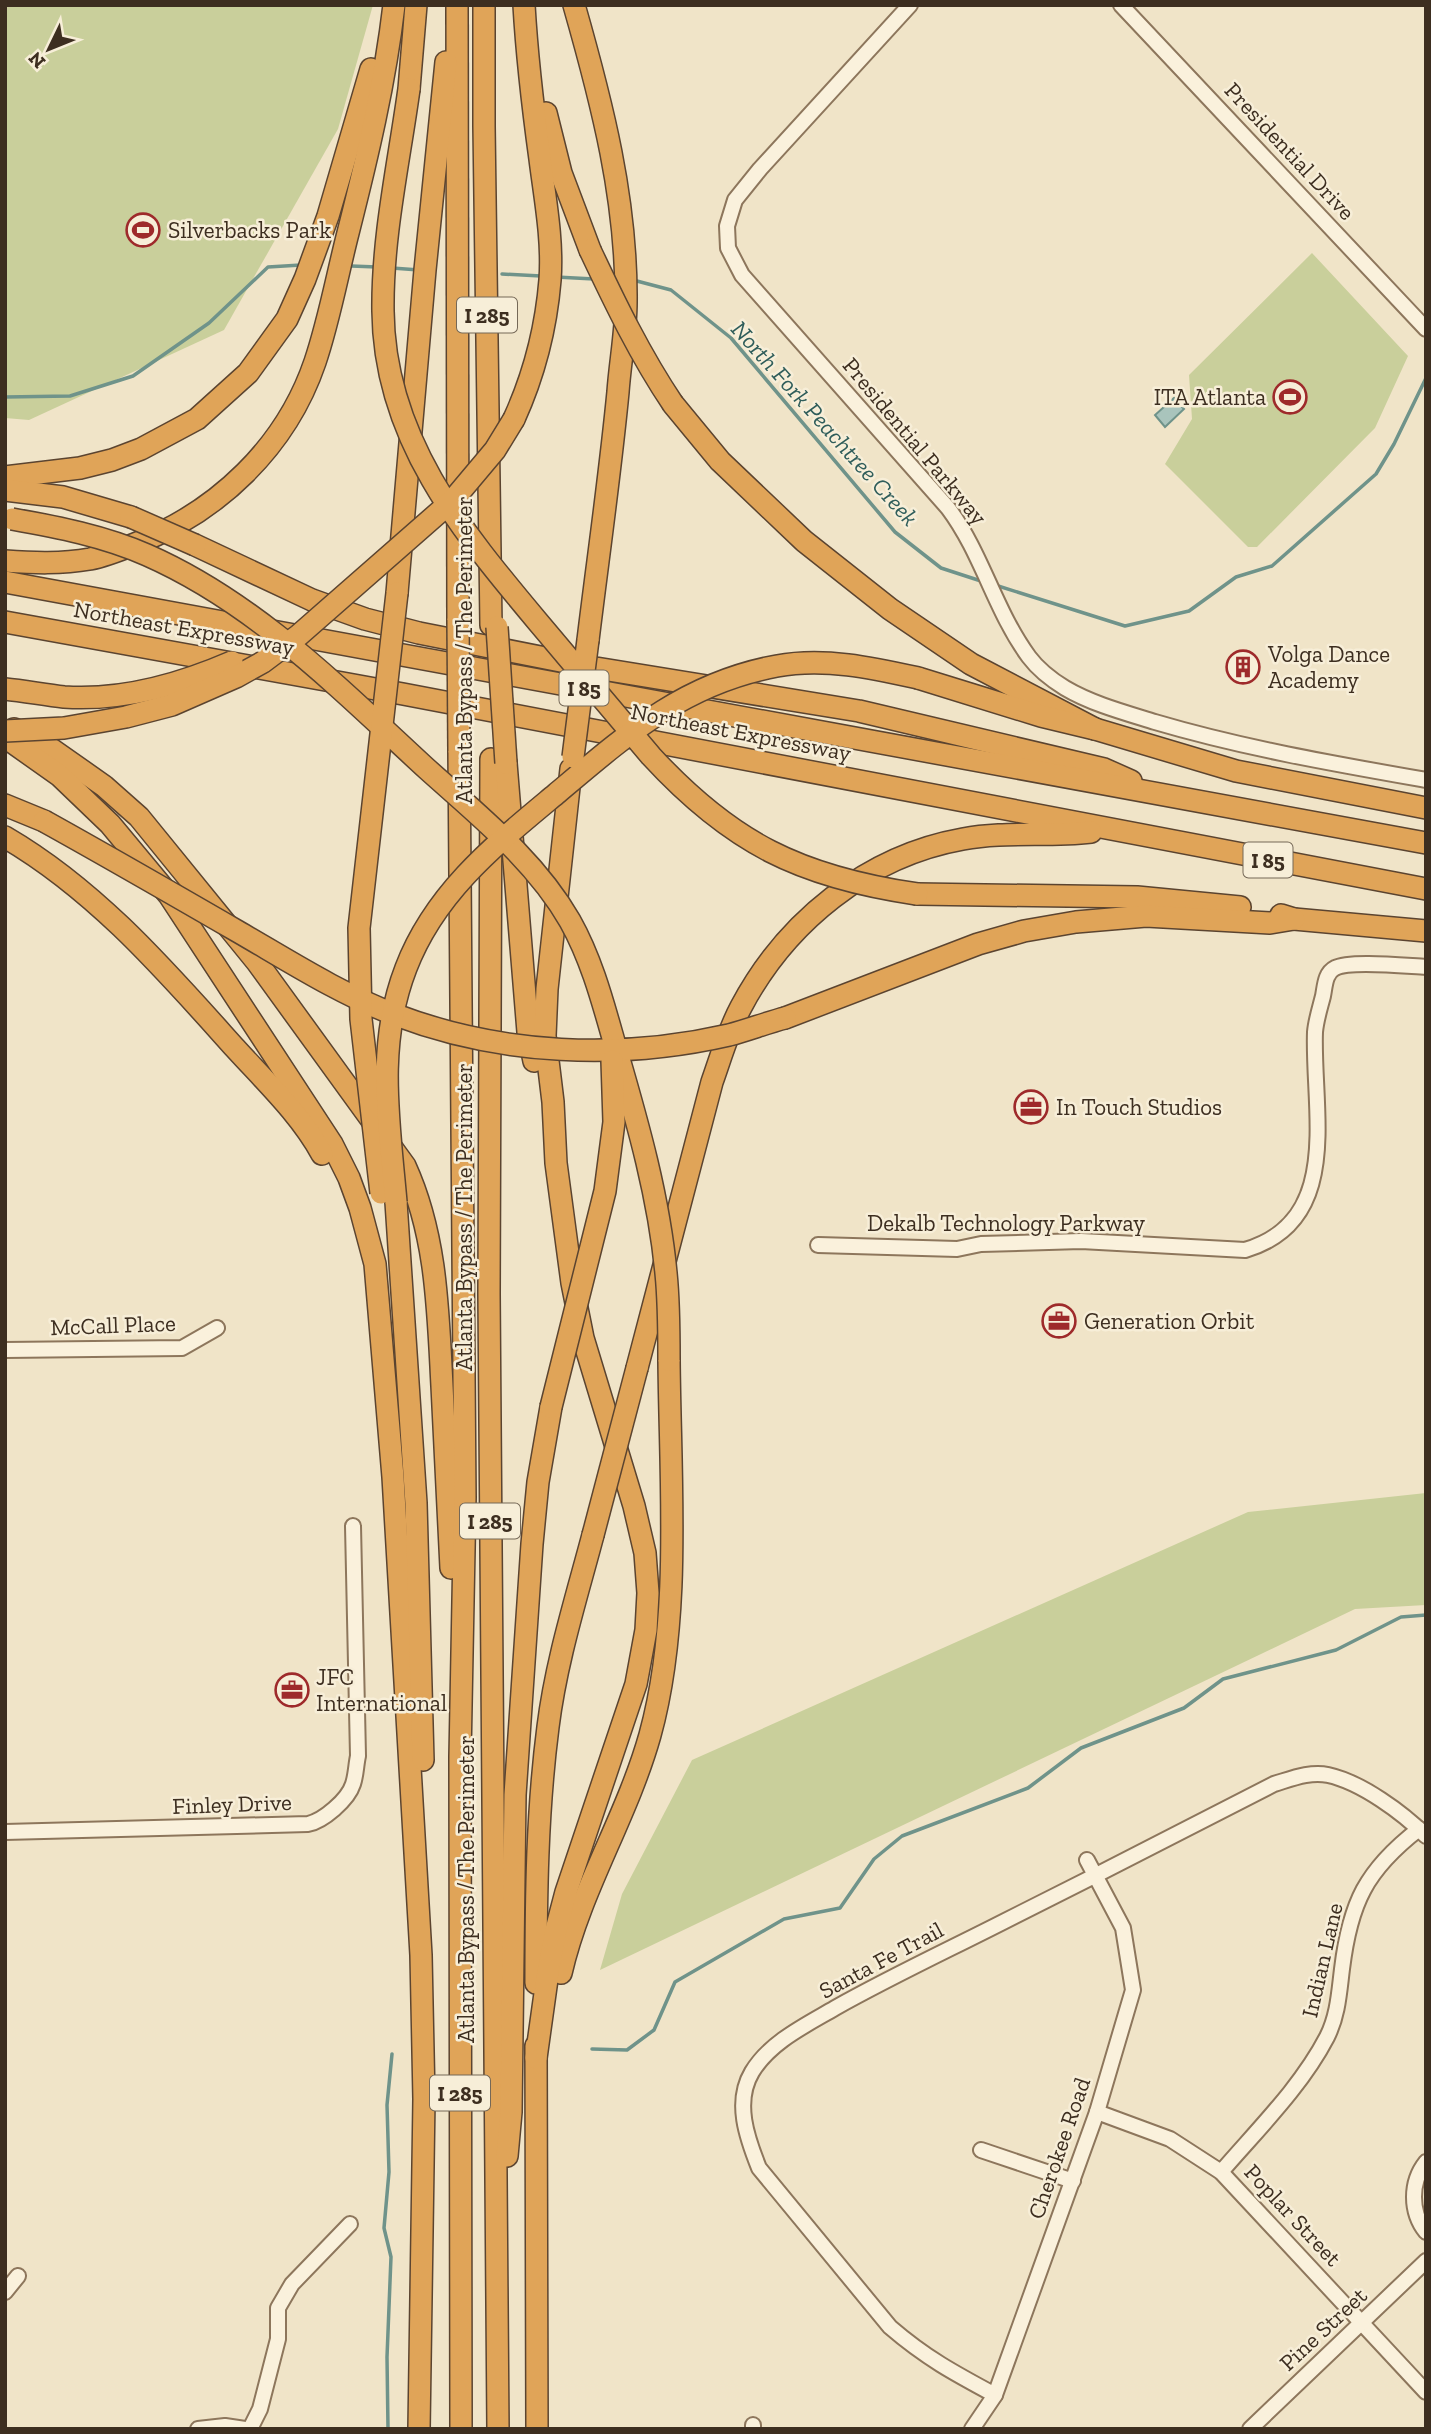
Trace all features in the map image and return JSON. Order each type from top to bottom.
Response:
[{"type":"highway","points":[[5,477],[80,468],[141,449],[197,419],[248,373],[287,319],[305,279],[328,216],[366,90],[384,5]]},
{"type":"highway","points":[[5,561],[46,564],[91,559],[155,536],[195,515],[231,488],[269,448],[290,417],[315,363],[368,154],[388,53],[394,5]]},
{"type":"highway","points":[[416,5],[409,89],[385,263],[383,311],[386,351],[398,409],[418,457],[456,520],[678,786],[709,814],[757,846],[813,872],[871,887],[917,894],[1137,897],[1264,909],[1294,919],[1426,931]]},
{"type":"highway","points":[[389,1200],[361,1019],[359,928],[397,593],[425,266],[455,5]]},
{"type":"highway","name":"Atlanta Bypass / The Perimeter","points":[[455,5],[465,1497],[460,1757],[461,2429]]},
{"type":"highway","name":"Atlanta Bypass / The Perimeter","points":[[484,5],[491,497],[499,761],[489,1322],[498,2429]]},
{"type":"highway","points":[[526,5],[545,113],[561,173],[590,250],[625,324],[673,404],[720,461],[804,541],[890,609],[971,664],[1095,729]]},
{"type":"highway","points":[[5,728],[64,728],[126,717],[172,705],[236,677],[299,635],[453,500],[495,450],[523,399],[537,356],[545,321],[550,274],[550,240],[531,91],[526,5]]},
{"type":"highway","points":[[556,1163],[553,1102],[545,1036],[547,989],[572,757],[608,481],[626,304],[615,163],[574,5]]},
{"type":"highway","points":[[5,490],[63,497],[131,517],[312,600],[365,619],[419,633],[596,668],[859,711],[1104,769],[1162,795]]},
{"type":"highway","points":[[9,519],[97,537],[144,554],[216,591],[291,645],[499,835],[543,881],[583,947],[600,990],[637,1122],[667,1274],[671,1595],[659,1694],[649,1736],[628,1799],[596,1870],[568,1945],[547,2039],[537,2120]]},
{"type":"highway","points":[[5,689],[66,697],[115,695],[152,690],[198,677],[271,643],[382,562]]},
{"type":"highway","name":"Northeast Expressway","points":[[5,582],[1426,843]]},
{"type":"highway","name":"Northeast Expressway","points":[[5,622],[403,694],[1426,889]]},
{"type":"highway","points":[[421,1955],[424,1793],[416,1503],[407,1393],[397,1331],[389,1200],[386,1079],[393,1015],[407,967],[422,933],[444,898],[471,867],[599,757],[656,714],[696,692],[742,674],[779,665],[823,663],[867,666],[918,678],[1236,771],[1426,808]]},
{"type":"highway","points":[[5,728],[40,741],[104,786],[139,817],[257,962],[405,1166],[417,1193],[428,1228],[438,1298],[460,1757]]},
{"type":"highway","points":[[5,737],[60,776],[110,824],[169,895],[306,1100],[332,1144],[360,1208],[375,1264],[393,1477],[421,1955],[424,2099],[419,2429]]},
{"type":"highway","points":[[499,761],[528,1032],[556,1163],[572,1283],[583,1338],[634,1506],[645,1553],[648,1593],[646,1630],[636,1684],[566,1892],[556,1930],[537,2058]]},
{"type":"highway","points":[[5,805],[44,821],[306,972],[358,999],[397,1016],[467,1036],[539,1048],[610,1051],[676,1044],[730,1034],[785,1018],[978,944],[1024,931],[1076,922],[1146,916],[1270,923],[1294,919]]},
{"type":"highway","points":[[537,2429],[538,1824],[548,1725],[562,1652],[724,1045],[740,1008],[787,940],[817,910],[887,863],[925,848],[963,838],[1060,836],[1111,830]]},
{"type":"highway","points":[[5,837],[76,886],[154,958],[275,1091],[315,1141],[348,1203],[366,1262],[380,1328]]},
{"type":"highway","points":[[496,2284],[511,2112],[515,1808],[532,1544],[538,1482],[551,1407],[605,1191],[614,1122],[610,1027]]},
{"type":"highway","points":[[421,2241],[430,2429]]},
{"type":"street","name":"Presidential Parkway","points":[[910,5],[735,200],[727,226],[728,248],[742,275],[948,508],[965,530],[1001,608],[1029,657],[1066,689],[1119,711],[1184,730],[1311,760],[1426,780]]},
{"type":"street","name":"Presidential Drive","points":[[1121,5],[1423,326]]},
{"type":"street","name":"Dekalb Technology Parkway","points":[[818,1245],[957,1249],[981,1244],[1081,1241],[1245,1250],[1264,1244],[1280,1235],[1298,1216],[1313,1181],[1318,1139],[1315,1030],[1326,979],[1338,966],[1426,967]]},
{"type":"street","name":"McCall Place","points":[[5,1350],[182,1348],[218,1328]]},
{"type":"street","name":"Finley Drive","points":[[5,1832],[307,1824],[317,1822],[335,1808],[352,1786],[358,1756],[353,1526]]},
{"type":"street","name":"Santa Fe Trail","points":[[995,2395],[938,2365],[890,2327],[759,2168],[747,2140],[743,2112],[743,2089],[753,2070],[769,2051],[794,2032],[866,1991],[1274,1784],[1304,1775],[1328,1775],[1394,1807],[1422,1833]]},
{"type":"street","name":"Indian Lane","points":[[1221,2172],[1285,2098],[1327,2036],[1337,2012],[1352,1911],[1365,1885],[1376,1868],[1401,1842],[1422,1833]]},
{"type":"street","name":"Cherokee Road","points":[[972,2429],[995,2395],[1097,2112],[1133,1990],[1123,1928],[1087,1860]]},
{"type":"street","name":"Poplar Street","points":[[1097,2112],[1170,2139],[1221,2172],[1426,2392]]},
{"type":"street","points":[[981,2150],[1073,2181]]},
{"type":"street","points":[[1426,2162],[1418,2174],[1413,2199],[1417,2221],[1426,2232]]},
{"type":"street","points":[[250,2429],[260,2409],[278,2339],[278,2308],[292,2284],[350,2224]]},
{"type":"street","name":"Pine Street","points":[[1250,2429],[1426,2261]]},
{"type":"street","points":[[5,2292],[18,2276]]},
{"type":"street","points":[[198,2429],[225,2426],[245,2429]]},
{"type":"green space","name":"Silverbacks Park","points":[[5,5],[373,5],[338,129],[224,330],[29,420],[5,418]]},
{"type":"green space","name":"ITA Atlanta","points":[[1312,253],[1408,356],[1375,428],[1257,547],[1248,547],[1165,464],[1192,419],[1189,375]]},
{"type":"green space","points":[[1426,1493],[1426,1605],[1355,1609],[600,1970],[622,1894],[692,1760],[1248,1512]]},
{"type":"water","points":[[1174,398],[1184,409],[1165,427],[1155,415]]},
{"type":"waterway","name":"North Fork Peachtree Creek","points":[[5,397],[70,396],[133,376],[209,323],[268,267],[301,265]]},
{"type":"waterway","name":"North Fork Peachtree Creek","points":[[351,266],[377,267]]},
{"type":"waterway","name":"North Fork Peachtree Creek","points":[[392,268],[419,270]]},
{"type":"waterway","name":"North Fork Peachtree Creek","points":[[502,274],[541,276]]},
{"type":"waterway","name":"North Fork Peachtree Creek","points":[[556,277],[594,279]]},
{"type":"waterway","name":"North Fork Peachtree Creek","points":[[633,280],[671,290],[731,338],[895,532],[941,568],[984,582]]},
{"type":"waterway","name":"North Fork Peachtree Creek","points":[[995,585],[1125,626],[1189,611],[1236,577],[1272,566],[1376,474],[1394,444],[1426,378]]},
{"type":"waterway","points":[[592,2049],[627,2050],[654,2030],[675,1982],[784,1919],[840,1908],[874,1859],[902,1836],[1028,1788],[1081,1748],[1184,1708],[1223,1679],[1336,1650],[1401,1617],[1426,1615]]},
{"type":"waterway","points":[[388,2429],[387,2357],[391,2257],[384,2228],[389,2172],[387,2105],[392,2054]]},
{"type":"place","name":"Silverbacks Park","points":[[143,230]]},
{"type":"place","name":"ITA Atlanta","points":[[1290,397]]},
{"type":"place","name":"Volga Dance Academy","points":[[1243,667]]},
{"type":"place","name":"In Touch Studios","points":[[1031,1107]]},
{"type":"place","name":"Generation Orbit","points":[[1059,1321]]},
{"type":"place","name":"JFC International","points":[[292,1690]]}]
